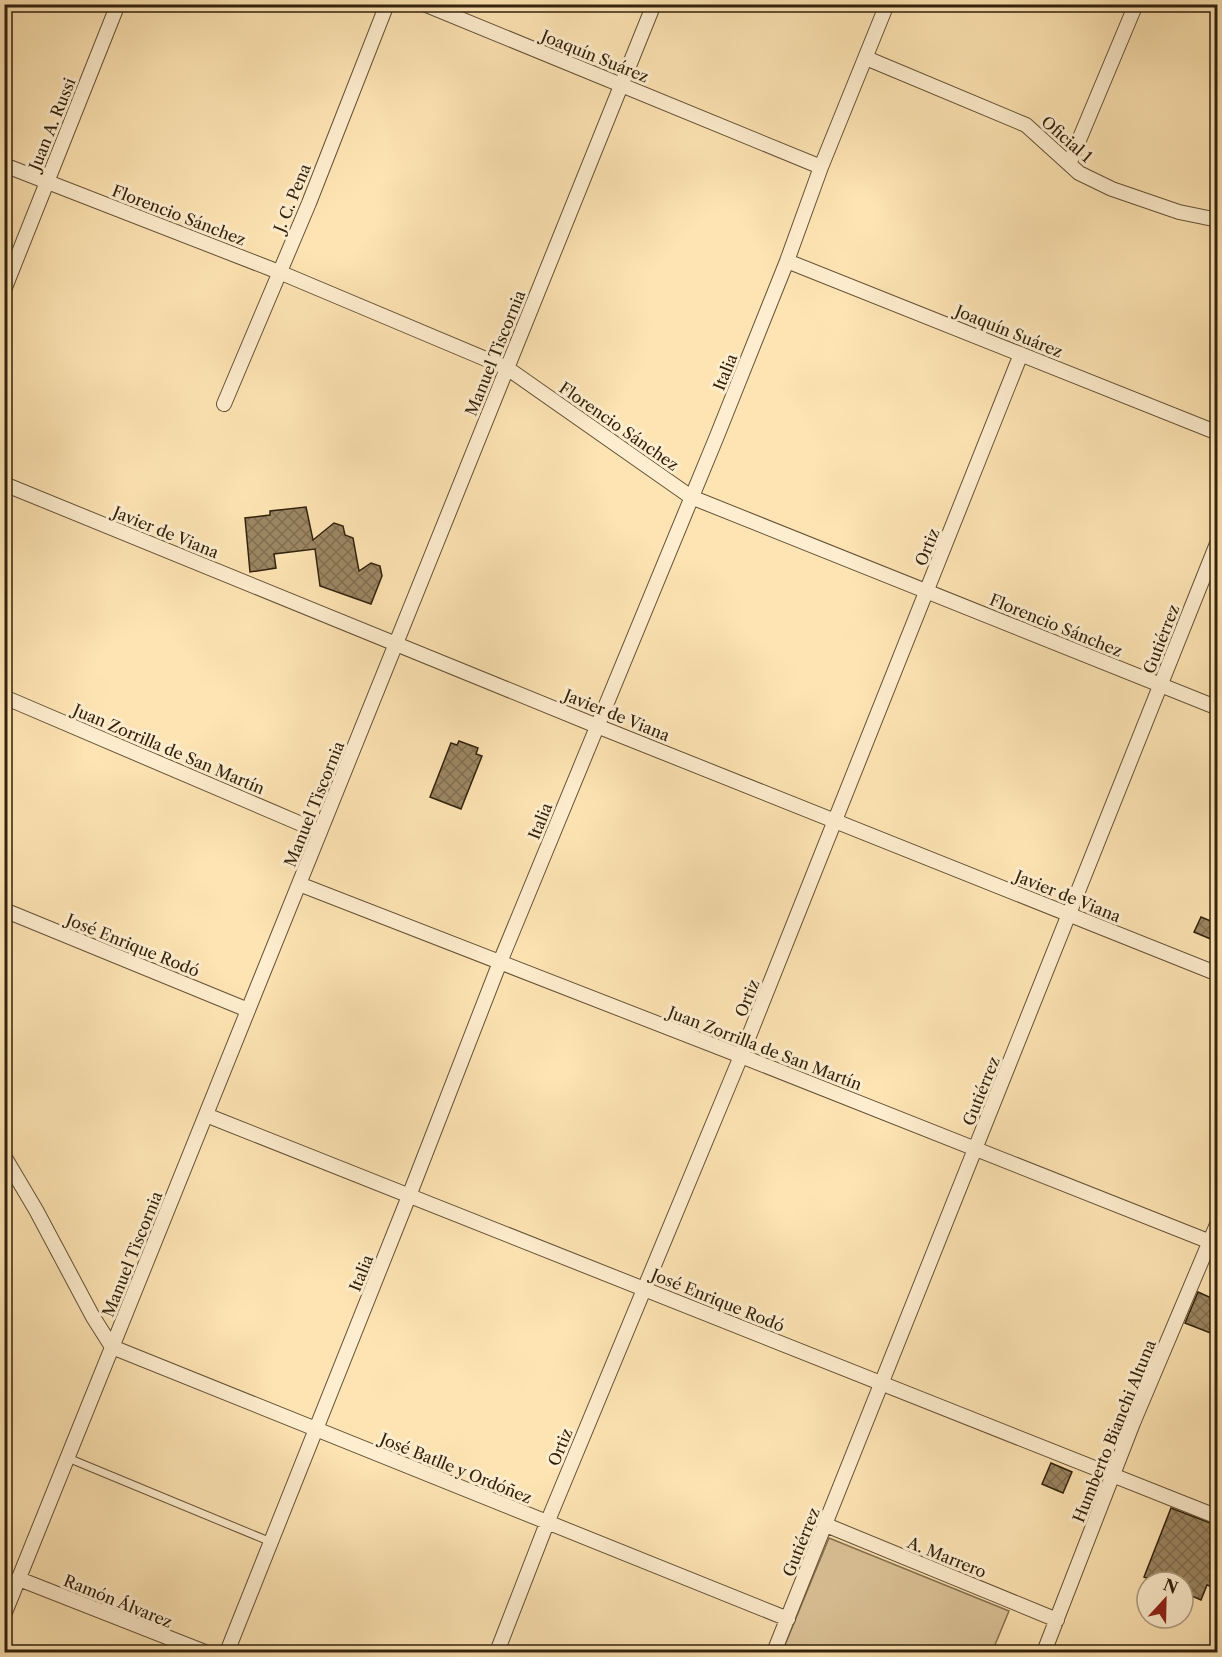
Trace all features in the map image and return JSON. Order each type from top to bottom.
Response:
[{"type":"street","name":"Juan A. Russi","points":[[4,290],[118,4]]},
{"type":"street","name":"J. C. Pena","points":[[224,404],[309,203],[387,4]]},
{"type":"street","name":"Joaquín Suárez","points":[[424,4],[821,167]]},
{"type":"street","name":"Manuel Tiscornia","points":[[4,1615],[654,4]]},
{"type":"street","name":"Italia","points":[[227,1653],[500,962],[787,261],[821,167],[887,4]]},
{"type":"street","points":[[1069,164],[1136,4]]},
{"type":"street","name":"Oficial 1","points":[[866,58],[1026,125],[1079,173],[1112,189],[1179,212],[1218,220]]},
{"type":"street","name":"Florencio Sánchez","points":[[4,165],[279,272],[507,368],[691,497],[1218,708]]},
{"type":"street","name":"Joaquín Suárez","points":[[787,261],[1218,433]]},
{"type":"street","name":"Ortiz","points":[[497,1653],[547,1523],[741,1056],[1021,354]]},
{"type":"street","name":"Javier de Viana","points":[[4,484],[597,726],[1218,974]]},
{"type":"street","name":"Gutiérrez","points":[[774,1653],[1218,541]]},
{"type":"street","name":"Juan Zorrilla de San Martín","points":[[4,697],[320,832]]},
{"type":"street","name":"Juan Zorrilla de San Martín","points":[[299,884],[975,1148],[1213,1244]]},
{"type":"street","name":"José Enrique Rodó","points":[[4,910],[248,1010]]},
{"type":"street","name":"José Enrique Rodó","points":[[206,1115],[1218,1517]]},
{"type":"street","points":[[4,1156],[112,1347]]},
{"type":"street","name":"Humberto Bianchi Altuna","points":[[1044,1653],[1113,1476],[1213,1244],[1218,1222]]},
{"type":"street","name":"José Batlle y Ordóñez","points":[[112,1347],[788,1619]]},
{"type":"street","name":"A. Marrero","points":[[826,1525],[1057,1620]]},
{"type":"street","name":"Ramón Álvarez","points":[[19,1579],[205,1653]]},
{"type":"lane","points":[[68,1458],[272,1542]]},
{"type":"lane","points":[[4,1576],[19,1579]]},
{"type":"shaded area","points":[[829,1538],[1009,1611],[992,1652],[782,1652]]},
{"type":"building","points":[[306,507],[313,540],[334,523],[343,526],[345,535],[353,538],[359,571],[371,563],[380,566],[382,576],[371,604],[320,586],[315,549],[274,554],[276,568],[250,572],[245,518],[270,515],[270,511]]},
{"type":"building","points":[[459,741],[478,748],[476,754],[482,756],[461,809],[430,797],[451,743],[457,745]]},
{"type":"building","points":[[1201,917],[1218,924],[1218,942],[1194,932]]},
{"type":"building","points":[[1198,1292],[1218,1301],[1218,1336],[1185,1323]]},
{"type":"building","points":[[1051,1463],[1072,1472],[1063,1493],[1042,1484]]},
{"type":"building","points":[[1171,1508],[1218,1526],[1218,1589],[1207,1585],[1201,1600],[1195,1597],[1195,1570],[1147,1570]]}]
